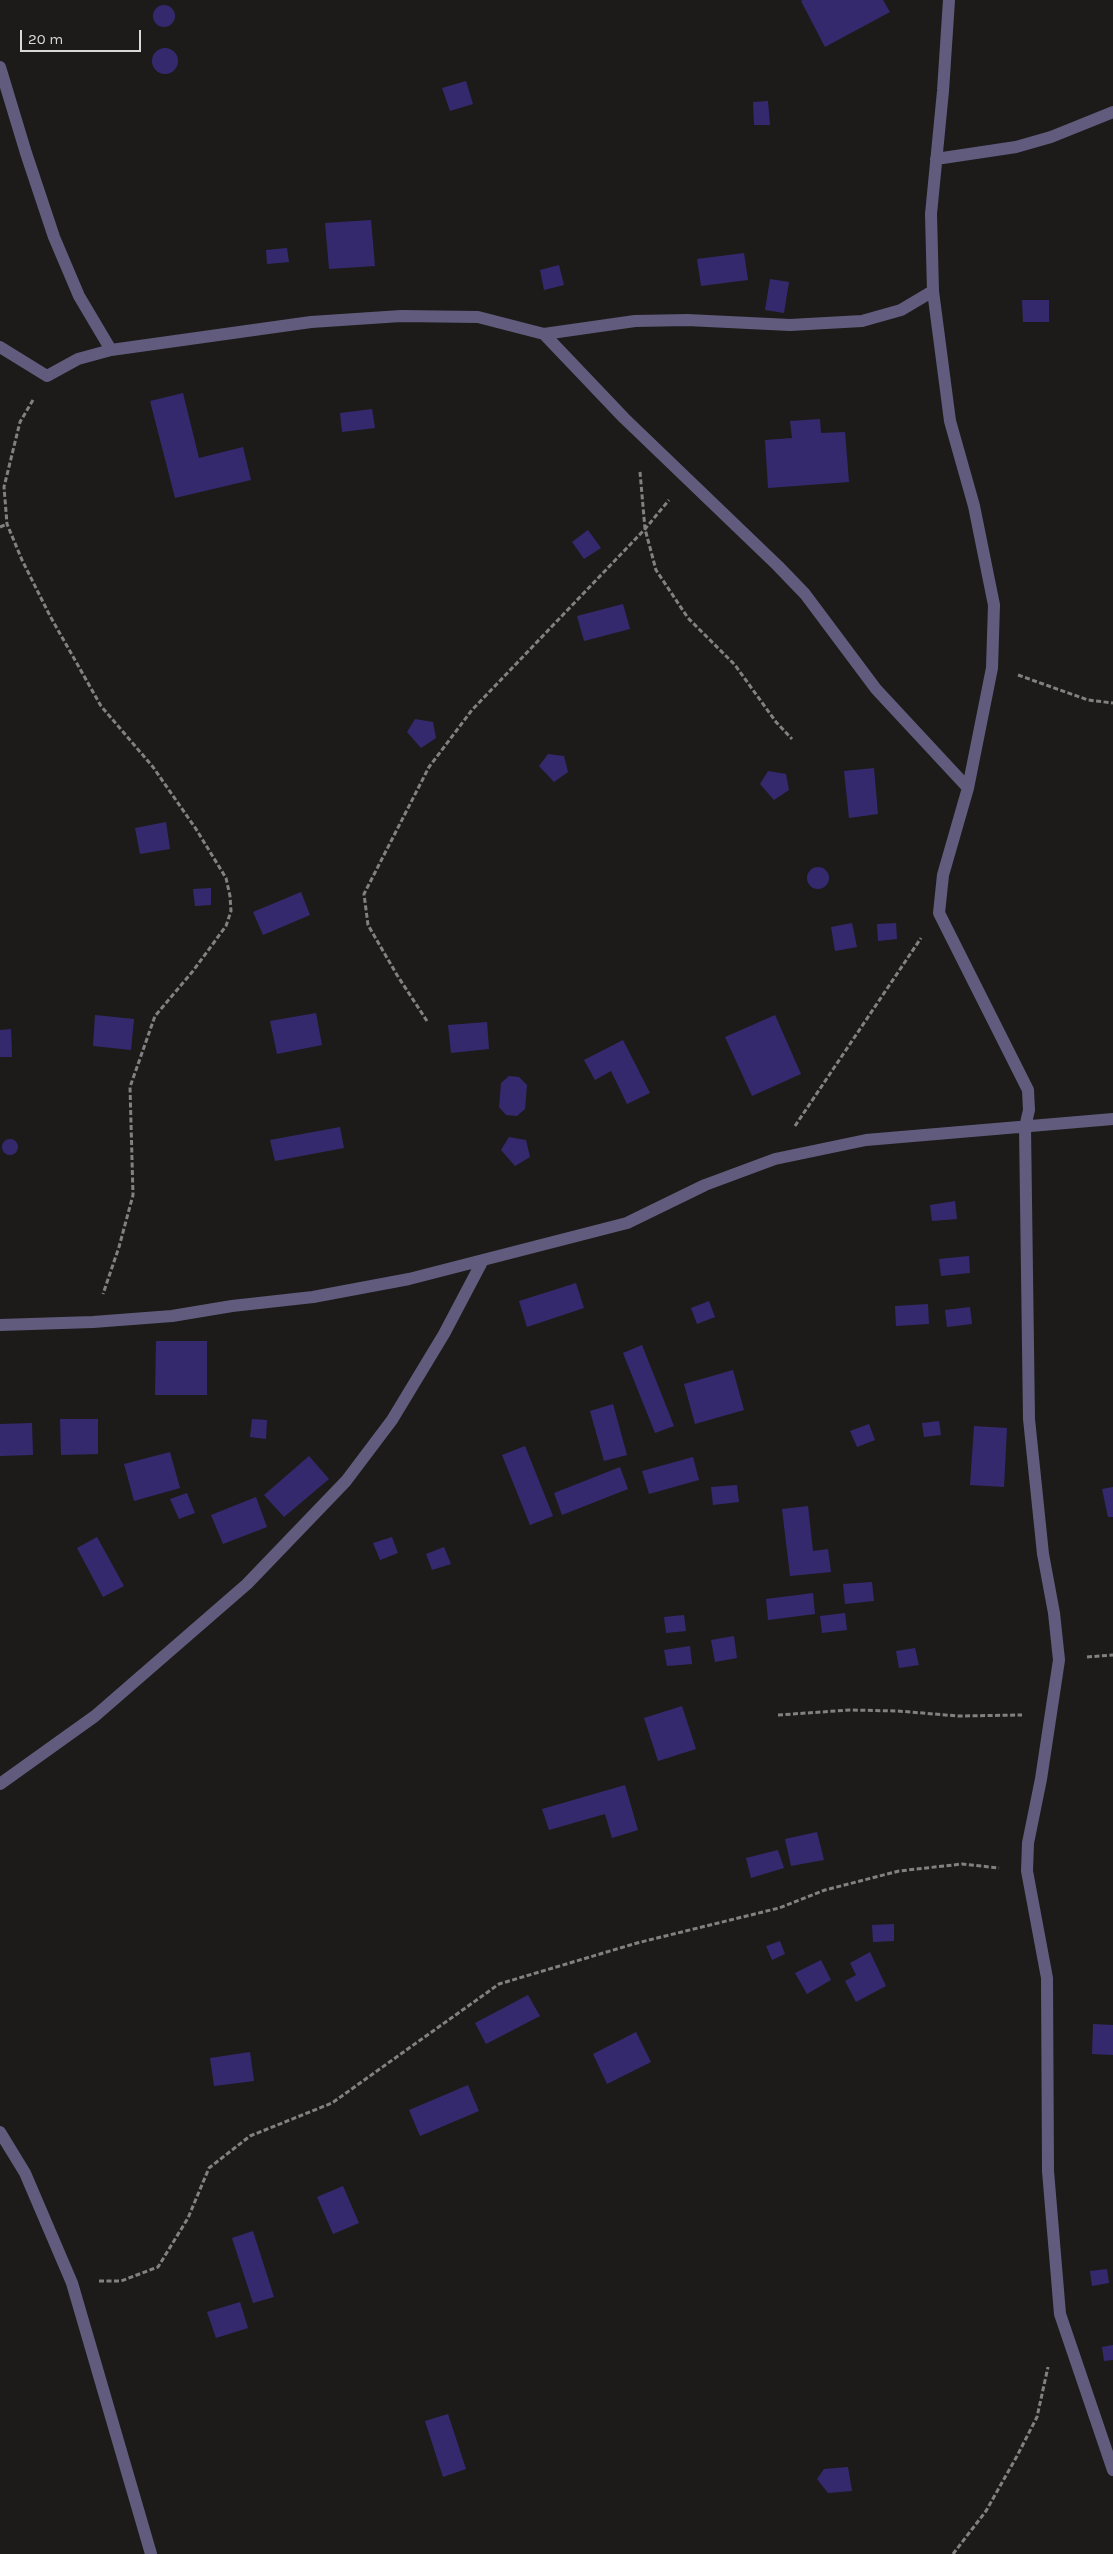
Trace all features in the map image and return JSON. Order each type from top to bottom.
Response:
[{"type":"street","points":[[949,0],[944,91],[931,214],[933,291],[950,421],[974,506],[994,605],[992,668],[968,788],[944,875],[939,912],[1028,1090],[1029,1110],[1025,1127],[1029,1419],[1043,1554],[1054,1613],[1059,1660],[1041,1779],[1028,1843],[1027,1871],[1048,1978],[1048,2171],[1060,2314],[1113,2470]]},
{"type":"street","points":[[0,67],[54,237],[79,296],[111,350]]},
{"type":"street","points":[[936,159],[1016,147],[1052,138],[1113,112]]},
{"type":"street","points":[[0,347],[47,376],[78,359],[111,350],[311,322],[401,316],[478,317],[544,334],[635,321],[687,320],[790,325],[862,321],[901,310],[933,291]]},
{"type":"street","points":[[544,334],[617,411],[805,594],[876,689],[968,788]]},
{"type":"street","points":[[0,1325],[93,1322],[172,1316],[232,1306],[313,1297],[409,1279],[627,1223],[705,1185],[775,1159],[866,1140],[1113,1119]]},
{"type":"street","points":[[0,1784],[95,1716],[247,1584],[346,1481],[392,1420],[444,1334],[483,1260]]},
{"type":"street","points":[[0,2132],[25,2173],[72,2282],[152,2554]]},
{"type":"path","points":[[47,376],[20,422],[4,487],[7,524],[22,560],[50,616],[101,706],[153,767],[196,829],[226,878],[231,911],[226,926],[193,971],[155,1016],[130,1087],[133,1195],[120,1247],[93,1322]]},
{"type":"path","points":[[640,465],[645,529],[656,570],[688,618],[736,665],[776,722],[792,739]]},
{"type":"path","points":[[428,1021],[397,975],[368,925],[364,894],[430,767],[472,710],[645,529],[687,478]]},
{"type":"path","points":[[0,526],[7,524]]},
{"type":"path","points":[[992,668],[1033,679],[1088,700],[1113,703]]},
{"type":"path","points":[[775,1159],[813,1097],[939,912]]},
{"type":"path","points":[[778,1715],[850,1710],[898,1711],[958,1716],[1000,1714],[1050,1716]]},
{"type":"path","points":[[72,2282],[121,2280],[158,2266],[188,2218],[209,2168],[250,2136],[332,2103],[499,1984],[637,1943],[779,1908],[825,1890],[898,1871],[962,1864],[1027,1871]]},
{"type":"path","points":[[953,2554],[986,2511],[1037,2417],[1050,2360]]},
{"type":"building","points":[[883,0],[890,12],[825,47],[801,1]]},
{"type":"building","points":[[164,5],[172,8],[175,16],[172,24],[164,27],[156,24],[153,16],[156,8]]},
{"type":"building","points":[[165,48],[174,52],[178,61],[174,70],[165,74],[156,70],[152,61],[156,52]]},
{"type":"building","points":[[466,81],[473,104],[450,111],[442,88]]},
{"type":"building","points":[[768,101],[770,125],[754,125],[753,102]]},
{"type":"building","points":[[371,220],[375,266],[329,269],[325,223]]},
{"type":"building","points":[[287,248],[289,262],[267,264],[266,250]]},
{"type":"building","points":[[744,253],[748,280],[701,286],[697,259]]},
{"type":"building","points":[[559,265],[564,285],[544,290],[540,270]]},
{"type":"building","points":[[770,279],[789,282],[784,313],[765,310]]},
{"type":"building","points":[[1022,300],[1049,300],[1049,322],[1023,322]]},
{"type":"building","points":[[183,393],[199,458],[243,447],[251,480],[175,498],[150,401]]},
{"type":"building","points":[[372,409],[375,428],[342,432],[340,413]]},
{"type":"building","points":[[820,419],[821,433],[845,432],[849,482],[768,488],[765,440],[792,438],[790,421]]},
{"type":"building","points":[[588,530],[601,548],[584,559],[572,542]]},
{"type":"building","points":[[623,604],[630,629],[584,641],[577,616]]},
{"type":"building","points":[[415,719],[433,722],[436,738],[421,748],[407,732]]},
{"type":"building","points":[[548,754],[564,756],[568,772],[554,782],[539,766]]},
{"type":"building","points":[[874,768],[878,814],[849,818],[844,771]]},
{"type":"building","points":[[768,771],[786,774],[789,790],[774,800],[760,784]]},
{"type":"building","points":[[166,822],[170,849],[140,854],[135,828]]},
{"type":"building","points":[[818,867],[826,870],[829,878],[826,886],[818,889],[810,886],[807,878],[810,870]]},
{"type":"building","points":[[211,888],[211,905],[195,906],[193,889]]},
{"type":"building","points":[[301,892],[310,915],[263,935],[253,912]]},
{"type":"building","points":[[852,923],[857,947],[835,951],[831,927]]},
{"type":"building","points":[[896,923],[897,939],[878,941],[877,924]]},
{"type":"building","points":[[316,1013],[322,1045],[277,1054],[270,1021]]},
{"type":"building","points":[[95,1015],[134,1019],[131,1050],[93,1046]]},
{"type":"building","points":[[775,1015],[801,1074],[752,1096],[725,1037]]},
{"type":"building","points":[[487,1022],[489,1049],[451,1053],[448,1025]]},
{"type":"building","points":[[11,1029],[12,1057],[0,1057],[0,1030]]},
{"type":"building","points":[[623,1040],[650,1093],[627,1104],[611,1071],[595,1080],[584,1060]]},
{"type":"building","points":[[509,1076],[519,1077],[527,1085],[525,1109],[517,1116],[506,1115],[499,1107],[501,1083]]},
{"type":"building","points":[[340,1127],[344,1148],[275,1161],[270,1140]]},
{"type":"building","points":[[509,1137],[526,1140],[530,1157],[515,1166],[501,1150]]},
{"type":"building","points":[[7,1139],[13,1139],[18,1144],[16,1153],[7,1155],[2,1150],[2,1144]]},
{"type":"building","points":[[955,1201],[957,1219],[932,1221],[930,1205]]},
{"type":"building","points":[[969,1256],[970,1273],[941,1276],[939,1259]]},
{"type":"building","points":[[576,1283],[584,1308],[527,1327],[519,1301]]},
{"type":"building","points":[[709,1301],[715,1317],[697,1324],[691,1308]]},
{"type":"building","points":[[928,1304],[929,1324],[896,1326],[895,1306]]},
{"type":"building","points":[[970,1307],[972,1324],[947,1327],[945,1310]]},
{"type":"building","points":[[156,1341],[207,1341],[207,1395],[155,1395]]},
{"type":"building","points":[[642,1345],[674,1426],[655,1433],[623,1353]]},
{"type":"building","points":[[733,1370],[744,1410],[695,1424],[684,1384]]},
{"type":"building","points":[[613,1404],[627,1455],[604,1461],[590,1411]]},
{"type":"building","points":[[60,1419],[98,1419],[98,1454],[61,1455]]},
{"type":"building","points":[[252,1419],[267,1420],[266,1439],[250,1437]]},
{"type":"building","points":[[939,1421],[941,1435],[924,1437],[922,1423]]},
{"type":"building","points":[[32,1423],[33,1455],[0,1456],[0,1424]]},
{"type":"building","points":[[869,1424],[875,1440],[857,1447],[850,1431]]},
{"type":"building","points":[[974,1426],[1007,1428],[1004,1487],[970,1485]]},
{"type":"building","points":[[525,1446],[553,1516],[530,1525],[502,1455]]},
{"type":"building","points":[[170,1452],[180,1488],[134,1501],[124,1464]]},
{"type":"building","points":[[309,1456],[329,1479],[284,1517],[264,1495]]},
{"type":"building","points":[[693,1457],[699,1480],[649,1494],[642,1471]]},
{"type":"building","points":[[620,1467],[628,1489],[562,1515],[554,1493]]},
{"type":"building","points":[[737,1485],[739,1502],[713,1505],[711,1487]]},
{"type":"building","points":[[1113,1487],[1113,1517],[1108,1517],[1102,1489]]},
{"type":"building","points":[[187,1493],[195,1513],[179,1519],[170,1499]]},
{"type":"building","points":[[256,1497],[267,1527],[223,1544],[211,1515]]},
{"type":"building","points":[[808,1506],[813,1551],[828,1549],[831,1572],[790,1576],[782,1509]]},
{"type":"building","points":[[97,1537],[124,1586],[103,1597],[77,1548]]},
{"type":"building","points":[[392,1537],[398,1553],[380,1560],[373,1543]]},
{"type":"building","points":[[444,1547],[451,1564],[432,1570],[426,1554]]},
{"type":"building","points":[[872,1582],[874,1601],[845,1604],[843,1584]]},
{"type":"building","points":[[813,1593],[815,1614],[768,1620],[766,1599]]},
{"type":"building","points":[[845,1613],[847,1630],[822,1633],[820,1616]]},
{"type":"building","points":[[684,1615],[686,1631],[666,1633],[664,1617]]},
{"type":"building","points":[[734,1636],[737,1658],[715,1662],[711,1640]]},
{"type":"building","points":[[690,1646],[692,1664],[667,1666],[664,1650]]},
{"type":"building","points":[[915,1648],[919,1665],[899,1668],[896,1651]]},
{"type":"building","points":[[682,1706],[696,1749],[658,1761],[644,1718]]},
{"type":"building","points":[[625,1785],[638,1830],[612,1838],[605,1814],[549,1830],[542,1809]]},
{"type":"building","points":[[817,1832],[824,1860],[791,1866],[785,1839]]},
{"type":"building","points":[[778,1850],[784,1868],[751,1878],[746,1858]]},
{"type":"building","points":[[894,1924],[894,1941],[873,1942],[872,1925]]},
{"type":"building","points":[[780,1941],[785,1954],[772,1960],[766,1946]]},
{"type":"building","points":[[870,1952],[886,1986],[856,2002],[845,1981],[856,1975],[850,1963]]},
{"type":"building","points":[[821,1960],[831,1980],[807,1994],[795,1973]]},
{"type":"building","points":[[528,1995],[540,2016],[486,2044],[475,2023]]},
{"type":"building","points":[[1093,2024],[1113,2025],[1113,2055],[1092,2054]]},
{"type":"building","points":[[636,2032],[651,2062],[607,2084],[593,2054]]},
{"type":"building","points":[[250,2052],[254,2081],[214,2086],[210,2058]]},
{"type":"building","points":[[468,2085],[479,2111],[420,2136],[409,2110]]},
{"type":"building","points":[[343,2186],[359,2223],[333,2234],[317,2197]]},
{"type":"building","points":[[253,2231],[274,2297],[253,2303],[232,2238]]},
{"type":"building","points":[[1107,2269],[1109,2283],[1092,2286],[1090,2271]]},
{"type":"building","points":[[240,2302],[248,2328],[216,2338],[207,2312]]},
{"type":"building","points":[[1113,2345],[1113,2360],[1104,2361],[1102,2347]]},
{"type":"building","points":[[448,2414],[466,2469],[443,2477],[425,2421]]},
{"type":"building","points":[[848,2467],[852,2491],[828,2493],[817,2479],[824,2469]]}]
